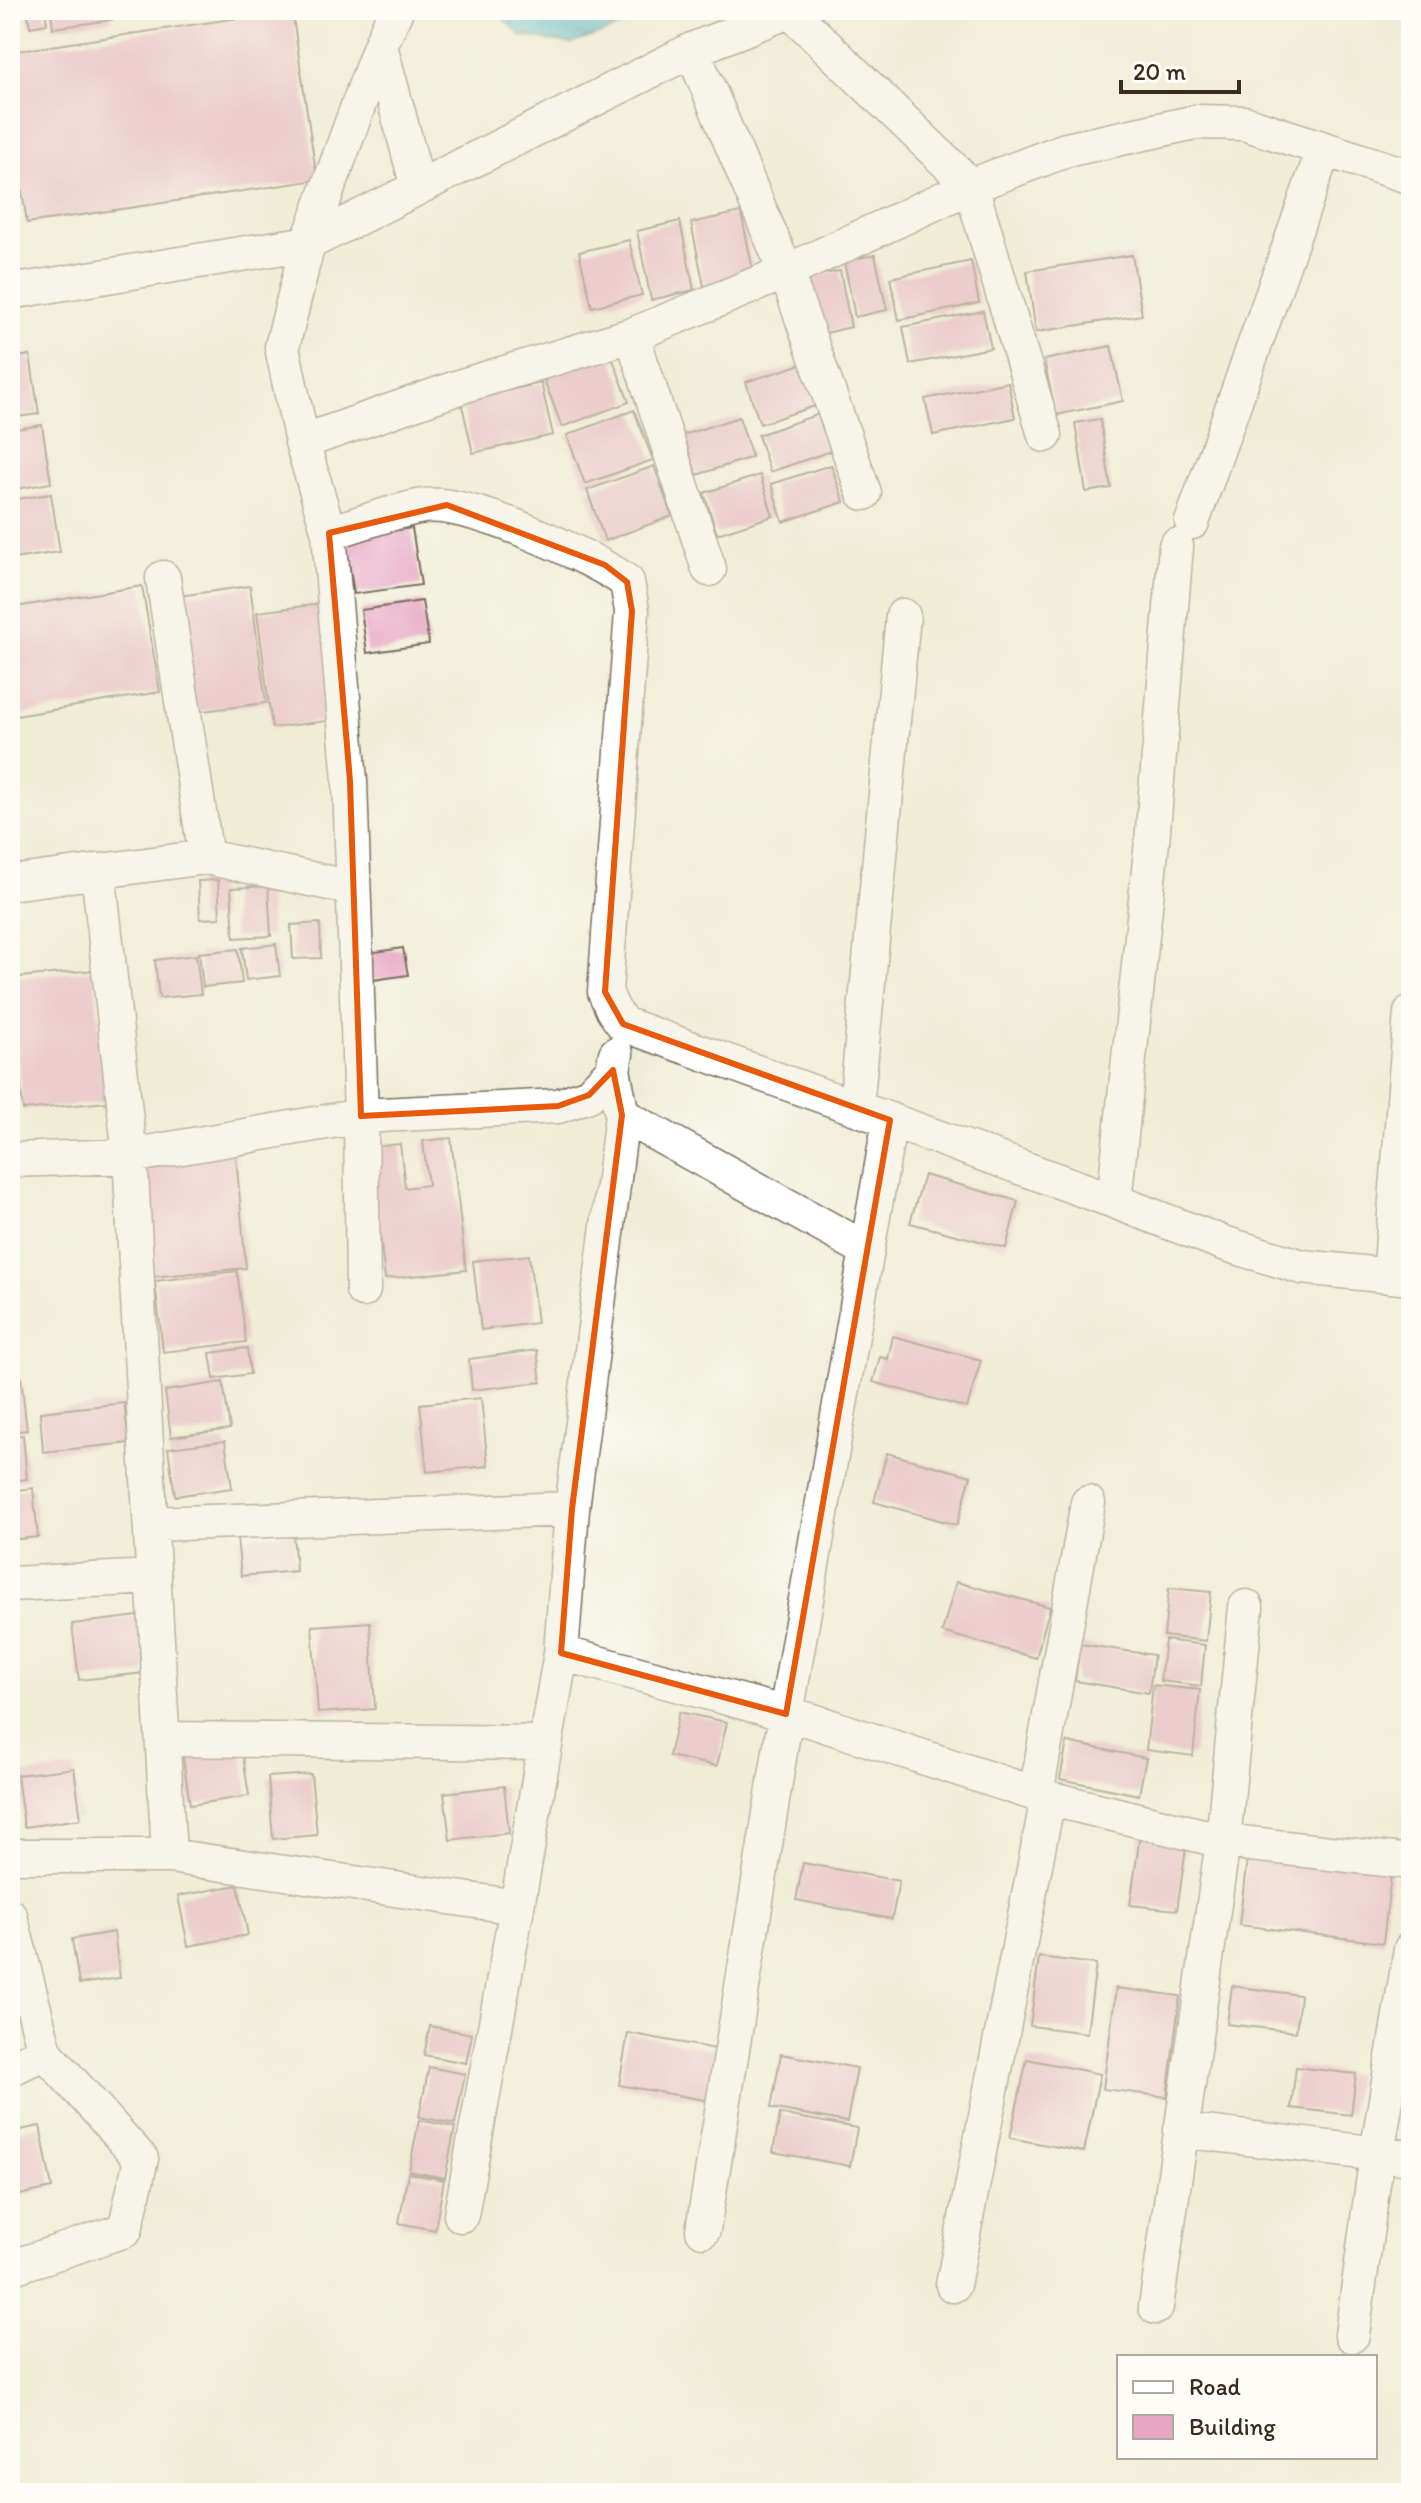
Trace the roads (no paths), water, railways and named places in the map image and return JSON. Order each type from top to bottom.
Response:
[{"type":"street","points":[[363,1290],[361,1116],[350,781],[329,533],[302,442],[282,347],[308,243],[396,10]]},
{"type":"street","points":[[10,292],[308,243],[692,50],[790,10],[971,186],[1045,435]]},
{"type":"street","points":[[380,46],[418,187]]},
{"type":"street","points":[[692,50],[786,272],[864,493]]},
{"type":"street","points":[[302,442],[465,385],[632,335],[786,272],[971,186],[1066,150],[1196,122],[1244,123],[1411,177]]},
{"type":"street","points":[[1114,1201],[1184,534],[1324,149]]},
{"type":"street","points":[[632,335],[709,569]]},
{"type":"street","points":[[329,533],[424,505],[447,505],[473,510],[605,565],[627,582],[632,611],[605,992],[623,1024],[1223,1243],[1302,1267],[1400,1277],[1411,1013]]},
{"type":"street","points":[[163,578],[206,857]]},
{"type":"street","points":[[856,1107],[903,616]]},
{"type":"street","points":[[10,883],[206,857],[353,888]]},
{"type":"street","points":[[98,871],[130,1156],[169,1856]]},
{"type":"street","points":[[461,2215],[561,1653],[572,1509],[622,1115],[613,1070],[623,1024]]},
{"type":"street","points":[[10,1160],[130,1156],[361,1116],[558,1106],[589,1095],[613,1070]]},
{"type":"street","points":[[622,1115],[867,1250]]},
{"type":"street","points":[[703,2230],[786,1714],[890,1120]]},
{"type":"street","points":[[953,2285],[1042,1796],[1088,1503]]},
{"type":"street","points":[[151,1524],[572,1509]]},
{"type":"street","points":[[10,1584],[154,1577]]},
{"type":"street","points":[[1156,2307],[1223,1841],[1246,1607]]},
{"type":"street","points":[[561,1653],[786,1714],[1042,1796],[1223,1841],[1411,1862]]},
{"type":"street","points":[[163,1739],[544,1743]]},
{"type":"street","points":[[10,1856],[169,1856],[517,1907]]},
{"type":"street","points":[[10,1916],[45,2052],[141,2159],[125,2230],[10,2268]]},
{"type":"street","points":[[1352,2335],[1377,2154],[1411,1949]]},
{"type":"street","points":[[10,2069],[45,2052]]},
{"type":"street","points":[[1181,2130],[1411,2158]]},
{"type":"water","points":[[494,10],[669,10],[571,44],[522,36]]}]
